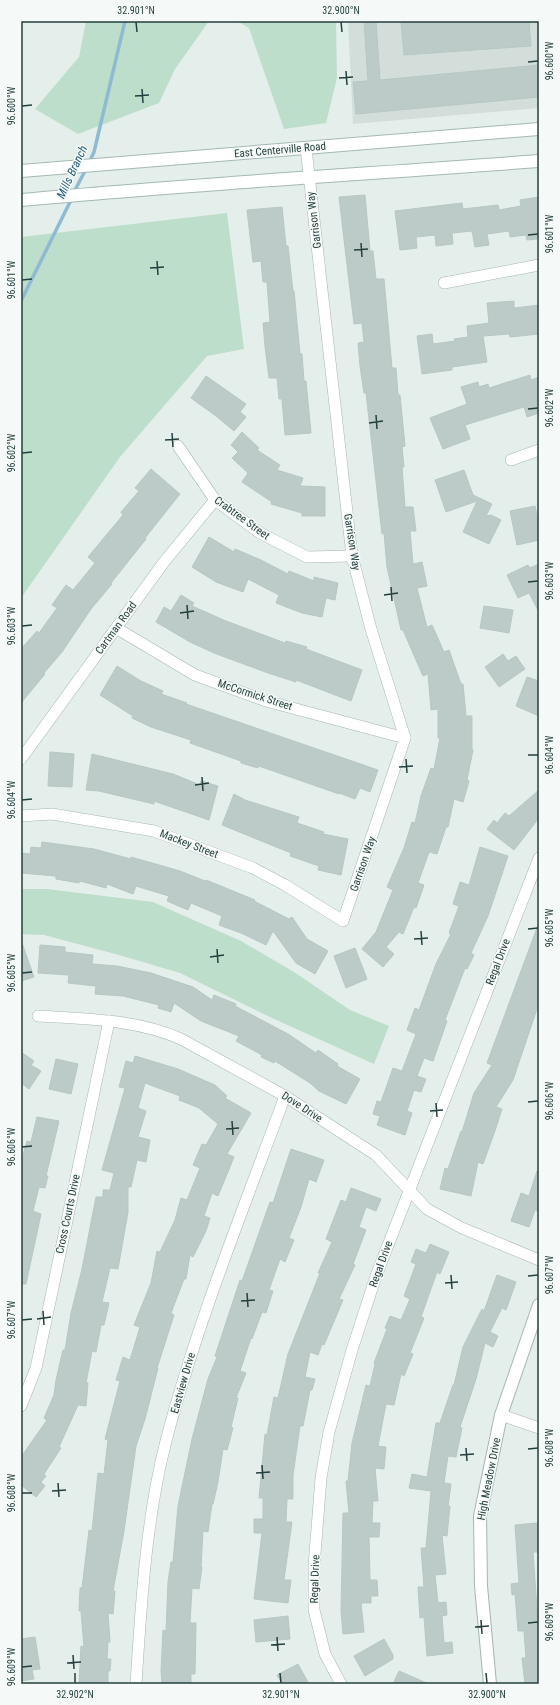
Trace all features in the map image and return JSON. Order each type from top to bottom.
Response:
[{"type":"main road","name":"East Centerville Road","points":[[21,171],[539,129]]},
{"type":"main road","points":[[21,200],[178,186],[539,161]]},
{"type":"main road","name":"High Meadow Drive","points":[[490,1684],[481,1586],[480,1516],[501,1415],[539,1305]]},
{"type":"street","name":"Garrison Way","points":[[306,148],[352,556],[370,629],[405,738],[343,921]]},
{"type":"street","points":[[444,283],[539,265]]},
{"type":"street","name":"Crabtree Street","points":[[178,446],[214,500],[260,533],[307,557],[352,556]]},
{"type":"street","points":[[511,460],[539,450]]},
{"type":"street","name":"Cartman Road","points":[[21,759],[164,562],[214,500]]},
{"type":"street","name":"McCormick Street","points":[[116,628],[195,675],[266,701],[405,738]]},
{"type":"street","name":"Mackey Street","points":[[21,816],[52,814],[154,831],[253,868],[285,885],[343,921]]},
{"type":"street","name":"Regal Drive","points":[[342,1684],[324,1654],[314,1610],[314,1566],[321,1478],[329,1432],[352,1350],[376,1276],[539,858]]},
{"type":"street","name":"Dove Drive","points":[[38,1016],[109,1021],[166,1032],[285,1096],[376,1155],[427,1209],[462,1228],[539,1260]]},
{"type":"street","name":"Cross Courts Drive","points":[[21,1406],[36,1368],[109,1021]]},
{"type":"street","name":"Eastview Drive","points":[[136,1684],[146,1560],[166,1442],[198,1331],[285,1096]]},
{"type":"street","points":[[501,1415],[539,1428]]},
{"type":"shaded area","points":[[348,21],[539,21],[539,108],[353,124]]},
{"type":"green space","points":[[86,21],[209,21],[175,69],[159,103],[78,134],[35,109],[79,57]]},
{"type":"green space","points":[[237,21],[336,21],[337,78],[326,123],[284,129],[249,28]]},
{"type":"green space","points":[[227,213],[244,349],[207,356],[120,457],[21,598],[21,237]]},
{"type":"green space","points":[[21,889],[47,889],[153,902],[241,941],[294,972],[350,1010],[389,1026],[374,1064],[272,1018],[180,973],[44,935],[21,934]]},
{"type":"building","points":[[364,21],[376,21],[380,80],[539,65],[539,97],[356,114],[353,82],[368,81]]},
{"type":"building","points":[[401,21],[529,21],[531,46],[404,55]]},
{"type":"building","points":[[365,195],[370,251],[373,251],[376,279],[384,279],[392,368],[396,368],[398,395],[400,395],[405,446],[402,447],[404,467],[402,467],[405,507],[413,507],[416,531],[410,531],[413,564],[422,562],[427,586],[417,588],[427,627],[432,625],[444,652],[449,650],[461,684],[463,684],[466,716],[472,716],[473,750],[467,780],[469,781],[463,802],[454,799],[448,827],[446,827],[437,854],[429,852],[418,883],[424,885],[416,908],[414,907],[403,934],[399,932],[386,947],[394,954],[383,967],[362,949],[376,932],[393,890],[387,887],[404,848],[412,822],[415,823],[421,796],[431,768],[434,769],[440,738],[438,738],[438,709],[431,710],[428,674],[423,676],[403,630],[401,630],[387,567],[384,533],[382,534],[366,393],[364,393],[360,366],[358,343],[364,342],[362,323],[354,324],[339,197]]},
{"type":"building","points":[[539,197],[539,236],[537,236],[537,239],[527,240],[526,235],[510,237],[509,231],[487,234],[489,245],[475,247],[472,231],[452,233],[453,244],[436,246],[435,235],[416,237],[417,248],[400,250],[395,211],[462,203],[463,209],[498,205],[499,210],[521,206],[520,200]]},
{"type":"building","points":[[282,207],[286,246],[288,246],[294,291],[300,354],[302,354],[304,381],[306,381],[311,433],[285,435],[282,399],[279,399],[277,378],[269,378],[265,346],[263,323],[270,322],[267,282],[263,282],[261,261],[253,262],[247,210]]},
{"type":"building","points":[[514,301],[514,308],[539,305],[539,334],[510,337],[509,334],[483,336],[487,362],[452,367],[452,370],[422,374],[417,336],[432,334],[433,344],[455,341],[454,339],[468,337],[467,326],[489,323],[487,303]]},
{"type":"building","points":[[530,375],[531,380],[539,377],[539,413],[527,417],[524,407],[465,425],[470,439],[443,449],[430,418],[467,404],[461,387],[478,382],[479,387],[488,384],[489,388]]},
{"type":"building","points":[[206,376],[246,404],[240,412],[246,417],[234,431],[191,398]]},
{"type":"building","points":[[242,432],[259,448],[257,450],[280,465],[277,470],[303,478],[300,486],[325,487],[325,516],[302,516],[302,513],[271,504],[272,502],[242,482],[248,473],[232,458],[238,452],[231,445]]},
{"type":"building","points":[[151,469],[180,494],[111,583],[112,584],[91,609],[62,652],[21,703],[21,649],[37,631],[39,633],[57,608],[52,605],[66,585],[73,590],[95,563],[88,557],[123,515],[121,512],[139,491],[135,488]]},
{"type":"building","points":[[464,470],[473,495],[492,504],[486,516],[491,515],[501,520],[489,544],[463,532],[477,501],[446,512],[435,480]]},
{"type":"building","points":[[535,506],[539,525],[539,540],[517,545],[510,511]]},
{"type":"building","points":[[209,537],[234,552],[235,549],[288,574],[289,571],[314,581],[314,577],[338,583],[335,600],[326,598],[322,617],[302,613],[276,603],[279,595],[248,579],[243,592],[216,582],[192,567]]},
{"type":"building","points":[[539,564],[539,612],[529,593],[518,598],[507,575],[528,565],[530,568]]},
{"type":"building","points":[[181,595],[194,603],[192,606],[226,621],[285,643],[286,641],[307,647],[306,649],[362,670],[351,701],[296,680],[296,682],[268,673],[214,653],[190,642],[156,622],[164,607],[171,611]]},
{"type":"building","points":[[484,606],[513,610],[509,633],[480,628]]},
{"type":"building","points":[[503,654],[508,661],[516,656],[525,669],[499,687],[485,667]]},
{"type":"building","points":[[117,666],[141,681],[163,691],[161,694],[187,703],[186,704],[378,770],[370,792],[360,788],[355,799],[259,766],[258,768],[241,763],[241,761],[190,743],[191,740],[151,727],[132,718],[133,716],[100,695]]},
{"type":"building","points":[[527,677],[539,681],[539,716],[516,706]]},
{"type":"building","points":[[50,752],[74,754],[72,787],[48,786]]},
{"type":"building","points":[[92,754],[173,774],[200,785],[201,781],[218,786],[209,820],[154,801],[154,804],[99,791],[86,790]]},
{"type":"building","points":[[539,790],[539,818],[514,850],[487,829],[494,820],[497,823],[505,813],[509,816]]},
{"type":"building","points":[[234,794],[245,800],[299,817],[297,823],[324,832],[323,834],[348,839],[341,875],[318,870],[319,866],[290,856],[291,853],[222,825]]},
{"type":"building","points":[[42,842],[94,849],[131,859],[131,857],[180,871],[205,881],[206,880],[255,900],[254,901],[289,919],[292,917],[307,939],[328,951],[315,974],[296,963],[273,931],[266,945],[241,933],[219,925],[222,916],[191,903],[188,910],[167,901],[169,896],[136,886],[133,894],[107,884],[106,888],[80,881],[79,883],[56,879],[56,876],[21,873],[21,853],[30,854],[31,847],[41,848]]},
{"type":"building","points":[[480,847],[508,856],[488,916],[471,953],[474,955],[467,969],[465,968],[445,1020],[447,1021],[433,1061],[424,1058],[417,1076],[426,1079],[421,1092],[414,1090],[407,1111],[412,1113],[405,1135],[377,1125],[380,1116],[373,1114],[377,1101],[381,1102],[393,1068],[402,1071],[416,1034],[407,1030],[415,1008],[419,1010],[436,964],[451,934],[449,933],[459,906],[453,904],[460,882],[469,885]]},
{"type":"building","points":[[538,925],[539,1010],[537,1009],[513,1080],[496,1107],[502,1109],[483,1164],[478,1162],[471,1196],[440,1189],[445,1168],[448,1169],[461,1131],[462,1132],[474,1093],[492,1065],[487,1063]]},
{"type":"building","points":[[22,943],[34,977],[21,981],[21,944]]},
{"type":"building","points":[[40,945],[65,947],[65,952],[93,955],[92,964],[117,966],[151,973],[193,987],[212,1000],[214,995],[236,1004],[235,1006],[288,1034],[316,1053],[318,1050],[338,1064],[337,1066],[360,1079],[346,1104],[319,1091],[310,1083],[275,1061],[274,1063],[261,1057],[262,1055],[236,1041],[239,1036],[201,1021],[174,1003],[171,1012],[158,1008],[159,1005],[123,996],[95,994],[96,986],[68,983],[69,975],[38,973]]},
{"type":"building","points":[[355,948],[367,979],[346,988],[334,956]]},
{"type":"building","points":[[21,1052],[34,1061],[31,1065],[41,1071],[29,1089],[21,1083]]},
{"type":"building","points":[[135,1056],[178,1069],[215,1085],[227,1096],[225,1098],[251,1113],[227,1154],[234,1157],[218,1196],[212,1193],[204,1216],[210,1218],[206,1231],[193,1257],[190,1255],[186,1279],[184,1279],[171,1313],[174,1315],[157,1368],[145,1419],[136,1446],[124,1531],[113,1591],[115,1591],[113,1614],[108,1613],[110,1642],[108,1642],[107,1659],[111,1659],[110,1671],[108,1671],[108,1684],[79,1684],[81,1646],[84,1647],[81,1611],[79,1611],[80,1588],[82,1588],[89,1530],[92,1531],[98,1473],[104,1474],[108,1440],[105,1439],[120,1381],[116,1380],[123,1357],[130,1360],[140,1327],[134,1325],[151,1283],[157,1251],[160,1252],[175,1220],[181,1198],[187,1200],[200,1168],[193,1165],[202,1144],[206,1145],[218,1124],[199,1108],[179,1100],[180,1096],[145,1083],[138,1108],[146,1111],[138,1137],[150,1140],[146,1162],[137,1160],[131,1187],[128,1187],[128,1212],[118,1269],[110,1268],[102,1302],[109,1303],[104,1325],[101,1325],[96,1352],[92,1351],[86,1383],[88,1383],[86,1406],[78,1405],[59,1447],[61,1448],[44,1474],[46,1476],[41,1482],[45,1486],[36,1497],[21,1485],[21,1457],[47,1420],[44,1418],[54,1395],[63,1350],[65,1350],[71,1313],[82,1269],[96,1197],[103,1197],[103,1190],[110,1190],[114,1173],[102,1170],[125,1088],[119,1087],[126,1061],[133,1063]]},
{"type":"building","points":[[56,1059],[78,1064],[71,1094],[49,1089]]},
{"type":"building","points":[[37,1117],[59,1121],[46,1176],[48,1176],[45,1188],[39,1187],[33,1211],[41,1214],[26,1284],[21,1284],[21,1162],[27,1141],[31,1142]]},
{"type":"building","points":[[291,1149],[324,1160],[316,1182],[309,1179],[301,1207],[289,1238],[294,1240],[285,1262],[280,1259],[269,1290],[273,1291],[266,1313],[262,1312],[252,1339],[251,1338],[240,1371],[246,1373],[236,1398],[238,1398],[231,1427],[233,1428],[227,1450],[223,1449],[208,1532],[203,1531],[202,1567],[199,1589],[192,1588],[190,1623],[196,1623],[195,1674],[191,1674],[191,1684],[162,1684],[161,1671],[163,1630],[166,1631],[168,1582],[171,1562],[173,1562],[178,1506],[192,1439],[208,1379],[217,1357],[215,1356],[240,1280],[242,1281],[270,1202],[273,1203]]},
{"type":"building","points":[[537,1171],[539,1172],[539,1212],[535,1210],[529,1227],[511,1221],[521,1193],[529,1196]]},
{"type":"building","points":[[351,1188],[381,1199],[376,1211],[366,1207],[359,1227],[366,1230],[353,1264],[355,1265],[339,1299],[343,1300],[324,1345],[322,1344],[318,1355],[310,1352],[305,1377],[315,1379],[312,1390],[310,1390],[303,1426],[300,1426],[293,1475],[293,1499],[287,1499],[286,1522],[292,1522],[284,1580],[291,1580],[288,1603],[254,1599],[262,1533],[254,1533],[254,1519],[263,1519],[263,1498],[259,1498],[265,1434],[267,1435],[274,1397],[278,1398],[288,1354],[320,1273],[318,1273],[332,1242],[326,1239],[341,1200],[346,1202]]},
{"type":"building","points":[[430,1244],[449,1252],[440,1274],[437,1272],[421,1317],[424,1318],[410,1353],[413,1354],[404,1376],[401,1374],[394,1405],[386,1404],[378,1446],[386,1447],[384,1469],[375,1468],[378,1501],[373,1501],[372,1523],[380,1523],[379,1537],[369,1537],[370,1580],[377,1580],[378,1596],[371,1596],[371,1603],[361,1603],[364,1632],[343,1634],[341,1611],[343,1513],[349,1513],[346,1481],[348,1481],[352,1443],[366,1385],[370,1386],[374,1363],[387,1329],[385,1328],[390,1316],[401,1320],[410,1299],[404,1296],[416,1264],[411,1262],[416,1249],[426,1253]]},
{"type":"building","points":[[497,1275],[516,1282],[506,1310],[502,1308],[490,1332],[498,1336],[493,1347],[485,1343],[476,1379],[460,1427],[462,1428],[456,1457],[448,1456],[444,1483],[451,1484],[448,1506],[450,1506],[447,1536],[442,1535],[446,1574],[435,1575],[438,1603],[446,1602],[447,1615],[442,1616],[444,1643],[452,1642],[453,1653],[427,1656],[424,1617],[420,1618],[418,1587],[424,1587],[421,1548],[426,1548],[431,1491],[409,1488],[412,1474],[427,1477],[436,1423],[440,1423],[454,1385],[463,1347],[482,1309],[484,1311]]},
{"type":"building","points":[[537,1523],[539,1552],[533,1552],[539,1638],[539,1684],[525,1684],[522,1658],[526,1658],[524,1631],[518,1631],[515,1594],[512,1595],[511,1584],[519,1583],[515,1525]]},
{"type":"building","points":[[288,1616],[290,1639],[256,1642],[254,1620]]},
{"type":"building","points":[[35,1637],[40,1669],[32,1670],[34,1679],[21,1681],[21,1639]]},
{"type":"building","points":[[384,1639],[393,1655],[393,1659],[365,1676],[354,1656]]},
{"type":"building","points":[[298,1664],[309,1684],[282,1684],[277,1675]]},
{"type":"building","points":[[399,1671],[429,1684],[393,1684]]},
{"type":"waterway","name":"Mills Branch","points":[[89,163],[94,152],[125,21]]},
{"type":"waterway","name":"Mills Branch","points":[[74,192],[86,169]]},
{"type":"waterway","name":"Mills Branch","points":[[21,301],[72,198]]}]
